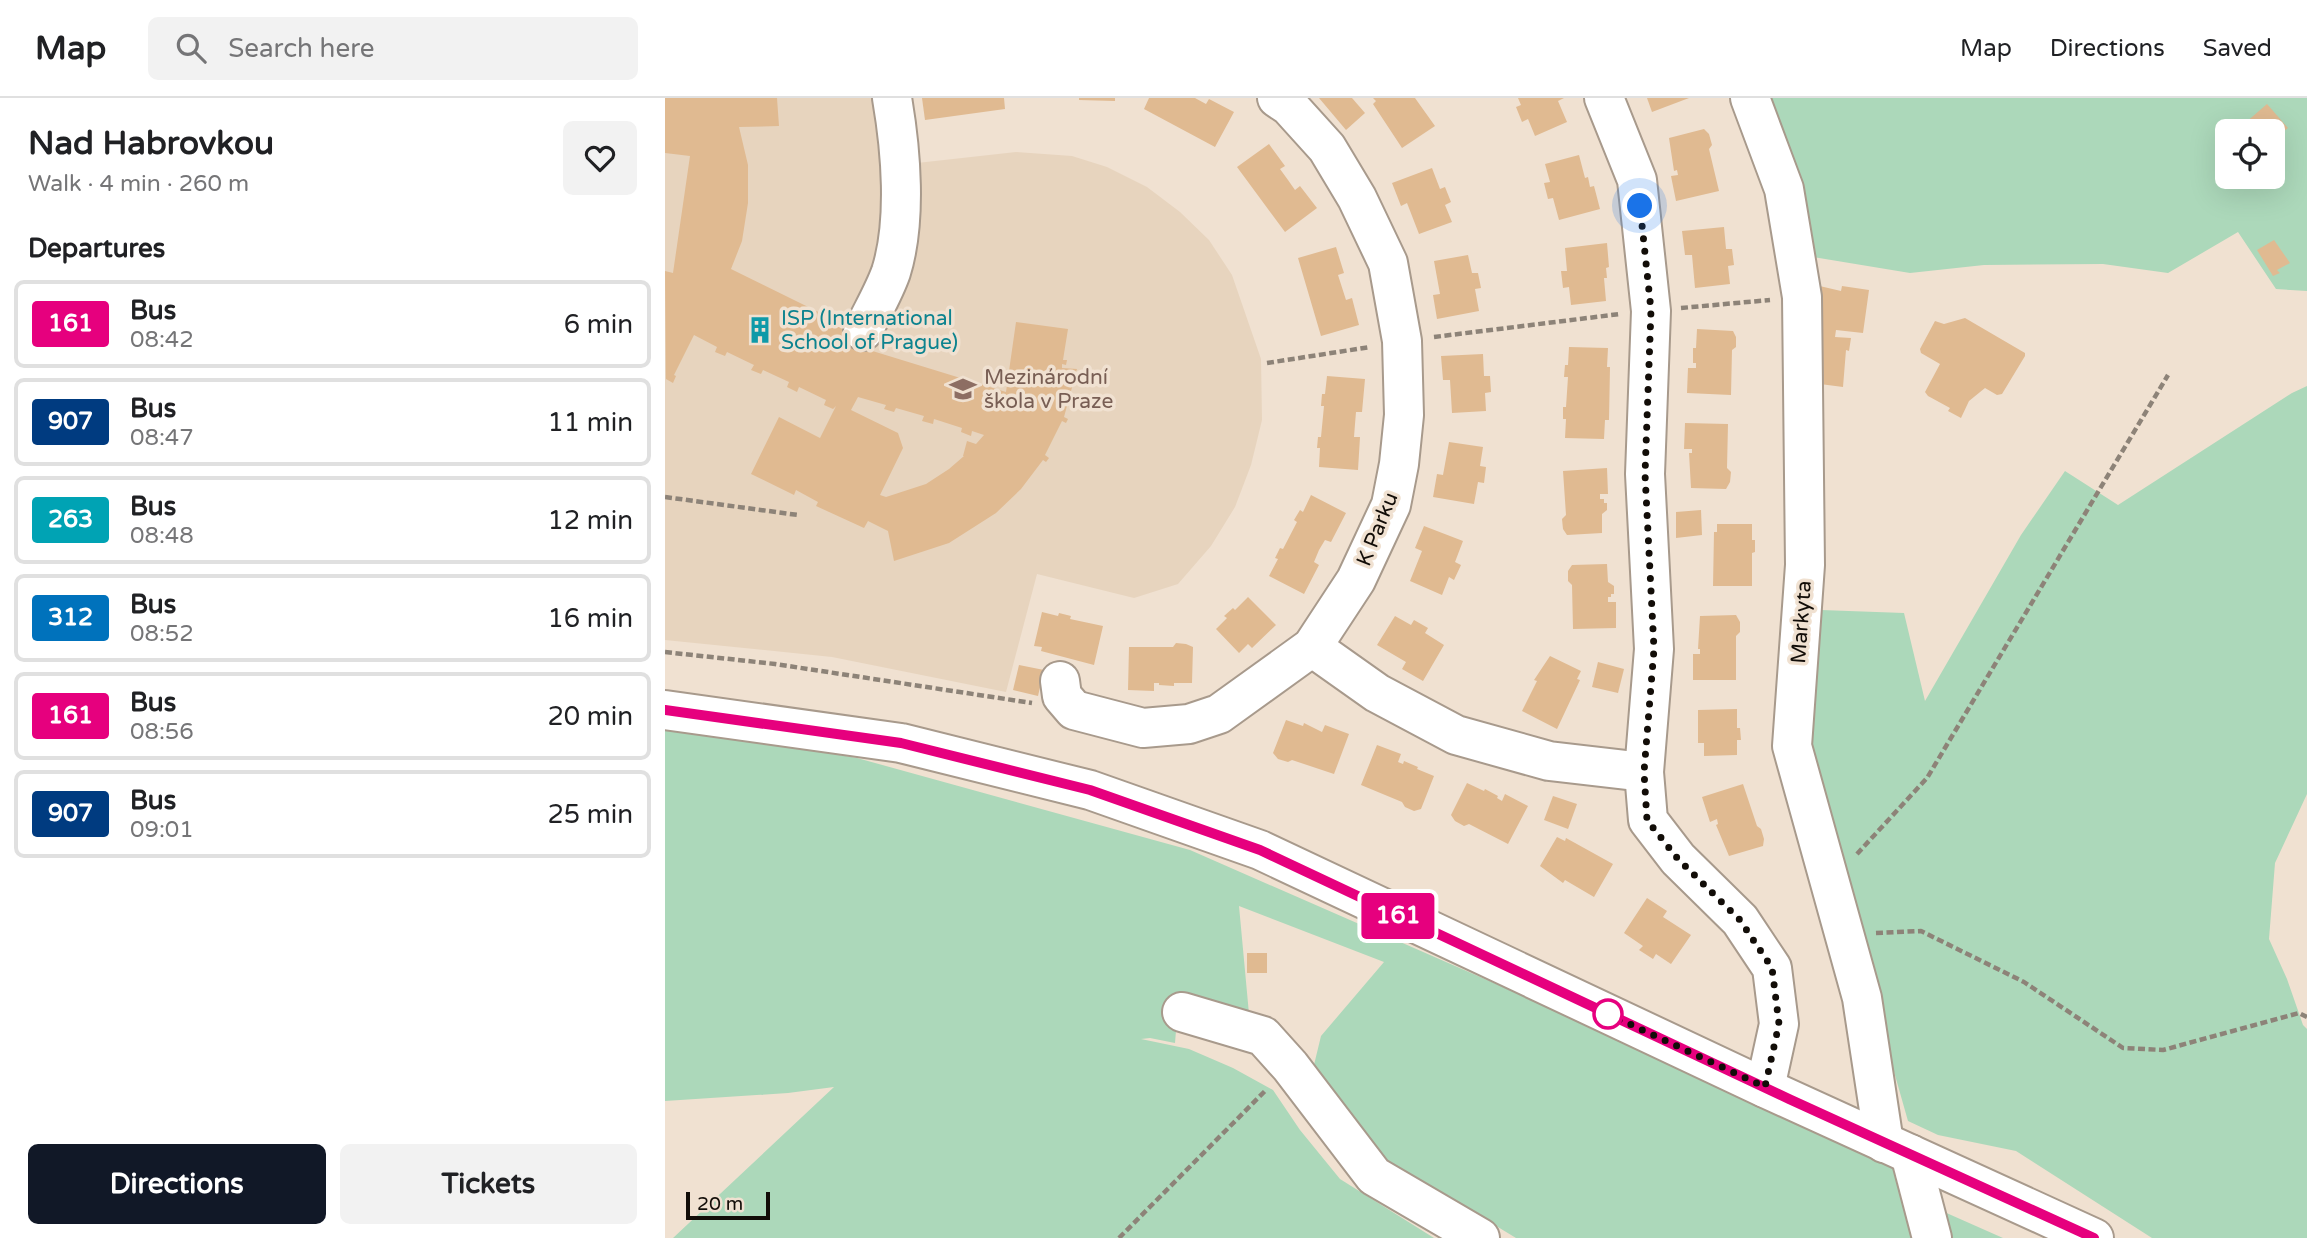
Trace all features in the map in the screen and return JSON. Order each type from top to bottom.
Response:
[{"type":"street","points":[[863,331],[891,272],[899,226],[899,170],[892,98]]},
{"type":"street","name":"K Parku","points":[[1067,696],[1143,728],[1189,724],[1219,715],[1312,646],[1356,580],[1391,505],[1404,415],[1402,341],[1388,263],[1357,198],[1327,148],[1289,106],[1277,98]]},
{"type":"street","points":[[1604,98],[1637,180],[1651,310],[1645,474],[1654,649],[1644,772],[1647,820],[1678,859],[1740,920],[1772,968],[1779,1024],[1765,1087]]},
{"type":"street","name":"Markyta","points":[[1750,98],[1784,189],[1802,297],[1805,565],[1792,746],[1862,999],[1897,1148],[1932,1238]]},
{"type":"street","points":[[1312,646],[1377,693],[1456,735],[1549,761],[1644,772]]},
{"type":"street","points":[[665,710],[901,743],[1090,790],[1260,850],[2094,1238]]},
{"type":"street","points":[[1182,1012],[1263,1035],[1374,1176],[1480,1238]]},
{"type":"path","points":[[1267,363],[1402,341],[1651,310],[1802,297]]},
{"type":"path","points":[[1830,883],[1927,778],[2168,375]]},
{"type":"path","points":[[665,497],[798,515]]},
{"type":"path","points":[[665,652],[1067,696]]},
{"type":"path","points":[[1844,933],[1921,932],[2024,982],[2123,1048],[2163,1050],[2298,1013],[2307,1017]]},
{"type":"path","points":[[1119,1238],[1290,1066]]},
{"type":"shaded area","name":"Mezinárodní škola v Praze","points":[[665,98],[907,98],[917,163],[1016,152],[1072,156],[1107,167],[1147,187],[1180,212],[1209,240],[1232,275],[1261,359],[1262,420],[1251,465],[1235,507],[1211,546],[1178,584],[1134,598],[1037,574],[1006,692],[832,657],[665,640]]},
{"type":"green space","points":[[1763,98],[2307,98],[2307,291],[2276,289],[2238,232],[2168,273],[2103,264],[1984,265],[1910,273],[1807,256]]},
{"type":"green space","points":[[2307,386],[2307,794],[2275,863],[2269,939],[2303,1025],[2307,1029],[2307,1238],[2152,1238],[2016,1151],[1938,1135],[1908,1121],[1851,920],[1822,805],[1811,734],[1821,610],[1904,613],[1925,701],[2021,535],[2065,471],[2118,505]]},
{"type":"green space","points":[[665,724],[857,758],[1190,850],[1750,1095],[1913,1171],[1942,1211],[2003,1238],[1516,1238],[1371,1150],[1313,1069],[1321,1036],[1384,962],[1239,906],[1249,1014],[1179,994],[1175,1043],[1141,1039],[1189,1049],[1233,1068],[1273,1090],[1300,1130],[1340,1179],[1434,1238],[673,1238],[834,1087],[788,1093],[665,1101]]},
{"type":"building","name":"ISP (International School of Prague)","points":[[665,98],[777,98],[779,126],[739,127],[748,165],[748,203],[742,241],[731,269],[857,331],[853,345],[1006,392],[1016,322],[1068,329],[1063,360],[1067,360],[1066,365],[1062,364],[1062,368],[1077,369],[1075,375],[1079,376],[1078,380],[1074,380],[1064,417],[1068,419],[1066,423],[1062,421],[1045,455],[1049,458],[1046,462],[1043,460],[1021,489],[996,513],[949,543],[894,561],[888,531],[868,521],[864,528],[816,506],[818,502],[796,490],[794,495],[751,474],[779,417],[820,438],[836,406],[833,409],[824,405],[826,400],[799,387],[797,392],[787,387],[789,382],[763,370],[761,374],[751,370],[754,365],[727,352],[725,356],[715,352],[717,347],[694,335],[674,375],[676,376],[673,383],[666,379],[665,271],[673,273],[690,156],[665,153]],"holes":[[[858,397],[886,405],[884,409],[894,412],[896,408],[924,416],[922,421],[933,424],[934,419],[962,428],[961,432],[971,436],[972,431],[984,435],[976,444],[967,441],[964,456],[926,484],[886,497],[880,495],[903,448],[898,433],[851,410]]]},
{"type":"building","points":[[922,98],[1004,98],[1005,109],[925,120]]},
{"type":"building","points":[[1115,98],[1115,101],[1079,100]]},
{"type":"building","points":[[1149,98],[1195,98],[1206,104],[1209,99],[1234,112],[1215,147],[1144,109]]},
{"type":"building","points":[[1319,98],[1352,98],[1365,113],[1346,130]]},
{"type":"building","points":[[1373,98],[1415,98],[1435,126],[1402,148],[1373,104],[1376,101]]},
{"type":"building","points":[[1518,98],[1564,98],[1558,101],[1567,122],[1535,136],[1528,119],[1522,122],[1516,107],[1521,105]]},
{"type":"building","points":[[1647,98],[1689,98],[1652,112]]},
{"type":"building","points":[[2267,104],[2280,119],[2250,119]]},
{"type":"building","points":[[1704,129],[1709,134],[1712,145],[1709,149],[1719,191],[1676,201],[1671,176],[1678,175],[1677,170],[1674,171],[1669,138]]},
{"type":"building","points":[[1269,144],[1285,166],[1280,169],[1295,190],[1300,186],[1317,208],[1285,232],[1237,167]]},
{"type":"building","points":[[1579,155],[1585,178],[1588,177],[1590,187],[1594,186],[1600,209],[1559,220],[1553,198],[1548,199],[1544,183],[1550,182],[1545,164]]},
{"type":"building","points":[[1432,168],[1440,189],[1445,187],[1451,202],[1445,205],[1452,222],[1419,234],[1407,203],[1401,206],[1392,183]]},
{"type":"building","points":[[1724,227],[1726,249],[1732,249],[1734,265],[1728,266],[1730,284],[1695,288],[1692,255],[1685,255],[1682,231]]},
{"type":"building","points":[[2274,240],[2290,263],[2277,270],[2280,273],[2273,276],[2257,250]]},
{"type":"building","points":[[1607,243],[1609,267],[1606,268],[1607,278],[1604,278],[1606,301],[1571,305],[1569,287],[1563,288],[1561,271],[1567,271],[1565,248]]},
{"type":"building","points":[[1336,247],[1344,273],[1338,275],[1346,300],[1352,298],[1359,325],[1321,336],[1298,258]]},
{"type":"building","points":[[1468,255],[1472,273],[1478,273],[1481,288],[1475,289],[1479,311],[1437,319],[1433,295],[1440,294],[1434,261]]},
{"type":"building","points":[[1811,284],[1841,291],[1842,286],[1869,290],[1863,333],[1836,330],[1835,337],[1851,338],[1849,351],[1846,350],[1843,387],[1820,384]]},
{"type":"building","points":[[1965,318],[2025,353],[2025,356],[2002,394],[1997,395],[1985,388],[1969,401],[1961,418],[1925,392],[1940,364],[1921,353],[1920,349],[1935,321],[1944,324]]},
{"type":"building","points":[[1697,329],[1733,331],[1736,347],[1732,350],[1731,395],[1687,393],[1688,368],[1696,368],[1696,363],[1693,363],[1693,348],[1696,348]]},
{"type":"building","points":[[1569,347],[1608,348],[1609,420],[1605,420],[1604,439],[1565,438],[1566,419],[1563,419],[1563,407],[1566,407],[1568,377],[1564,377]]},
{"type":"building","points":[[1483,354],[1484,376],[1490,376],[1491,392],[1485,393],[1486,411],[1452,413],[1450,380],[1443,380],[1441,356]]},
{"type":"building","points":[[1327,376],[1365,379],[1362,412],[1356,412],[1354,437],[1360,437],[1358,470],[1319,467],[1320,448],[1317,448],[1318,437],[1321,437],[1324,406],[1321,406],[1322,394],[1325,394]]},
{"type":"building","points":[[1685,423],[1728,424],[1727,468],[1731,472],[1726,489],[1691,488],[1689,453],[1692,453],[1692,449],[1684,449]]},
{"type":"building","points":[[1449,442],[1483,447],[1480,466],[1486,467],[1484,483],[1478,482],[1474,504],[1433,497],[1437,474],[1443,475]]},
{"type":"building","points":[[1607,468],[1608,494],[1600,494],[1600,499],[1607,503],[1607,510],[1602,514],[1602,533],[1567,535],[1562,519],[1566,515],[1563,471]]},
{"type":"building","points":[[1311,495],[1346,513],[1331,542],[1325,540],[1319,550],[1314,562],[1319,565],[1304,594],[1269,576],[1278,559],[1275,558],[1280,548],[1283,549],[1297,522],[1294,520],[1300,510],[1303,512]]},
{"type":"building","points":[[1701,510],[1702,535],[1676,538],[1676,512]]},
{"type":"building","points":[[1717,524],[1752,524],[1755,552],[1752,553],[1752,586],[1713,586],[1714,532],[1717,532]]},
{"type":"building","points":[[1424,526],[1463,541],[1455,562],[1461,565],[1454,580],[1449,577],[1442,595],[1410,581],[1422,551],[1415,548]]},
{"type":"building","points":[[1607,564],[1608,582],[1614,586],[1614,594],[1608,597],[1608,602],[1616,602],[1616,628],[1573,629],[1572,585],[1568,581],[1568,571],[1572,565]]},
{"type":"building","points":[[1248,597],[1276,625],[1252,648],[1248,644],[1239,653],[1216,629],[1227,618],[1224,616],[1233,608],[1235,610]]},
{"type":"building","points":[[1042,612],[1058,616],[1059,613],[1071,616],[1070,619],[1103,626],[1094,665],[1041,651],[1042,647],[1034,646]]},
{"type":"building","points":[[1736,615],[1740,622],[1740,632],[1736,636],[1736,680],[1693,680],[1693,654],[1700,654],[1700,616]]},
{"type":"building","points":[[1395,616],[1411,625],[1414,620],[1428,628],[1425,633],[1444,645],[1423,681],[1402,669],[1406,662],[1377,645]]},
{"type":"building","points":[[1176,643],[1193,647],[1192,683],[1174,683],[1174,686],[1154,683],[1154,691],[1128,690],[1129,647],[1173,647]]},
{"type":"building","points":[[1550,656],[1581,671],[1577,679],[1580,680],[1557,729],[1522,711],[1537,681],[1534,680]]},
{"type":"building","points":[[1598,662],[1624,669],[1618,693],[1592,687]]},
{"type":"building","points":[[1019,665],[1044,670],[1038,696],[1013,690]]},
{"type":"building","points":[[1737,709],[1737,728],[1740,728],[1741,740],[1737,740],[1737,755],[1704,756],[1704,743],[1698,743],[1698,710]]},
{"type":"building","points":[[1286,720],[1303,726],[1304,723],[1322,732],[1325,725],[1349,734],[1334,774],[1292,760],[1288,762],[1278,759],[1273,753]]},
{"type":"building","points":[[1377,745],[1401,754],[1398,762],[1403,764],[1404,761],[1434,776],[1421,809],[1414,811],[1405,807],[1402,802],[1361,785]]},
{"type":"building","points":[[1467,783],[1484,791],[1485,789],[1502,801],[1505,794],[1528,806],[1508,844],[1469,824],[1464,826],[1455,821],[1451,815]]},
{"type":"building","points":[[1743,784],[1757,826],[1761,829],[1763,846],[1729,856],[1716,825],[1717,819],[1710,822],[1702,797]]},
{"type":"building","points":[[1553,796],[1577,804],[1568,829],[1544,820]]},
{"type":"building","points":[[1557,837],[1565,841],[1566,838],[1613,864],[1594,897],[1565,880],[1563,883],[1540,866]]},
{"type":"building","points":[[1647,898],[1667,911],[1663,917],[1691,935],[1671,964],[1656,954],[1653,959],[1639,950],[1643,946],[1624,933]]},
{"type":"building","points":[[1247,953],[1267,953],[1267,973],[1247,973]]},
{"type":"bus line","name":"161","points":[[665,710],[901,743],[1090,790],[1260,850],[1789,1099],[2094,1238]]},
{"type":"place","name":"ISP (International School of Prague)","points":[[760,330]]},
{"type":"place","name":"Mezinárodní škola v Praze","points":[[963,389]]},
{"type":"route","points":[[1608,1014],[1765,1087],[1779,1024],[1772,968],[1740,920],[1678,859],[1647,820],[1644,772],[1654,649],[1645,474],[1651,310],[1640,206]]}]
